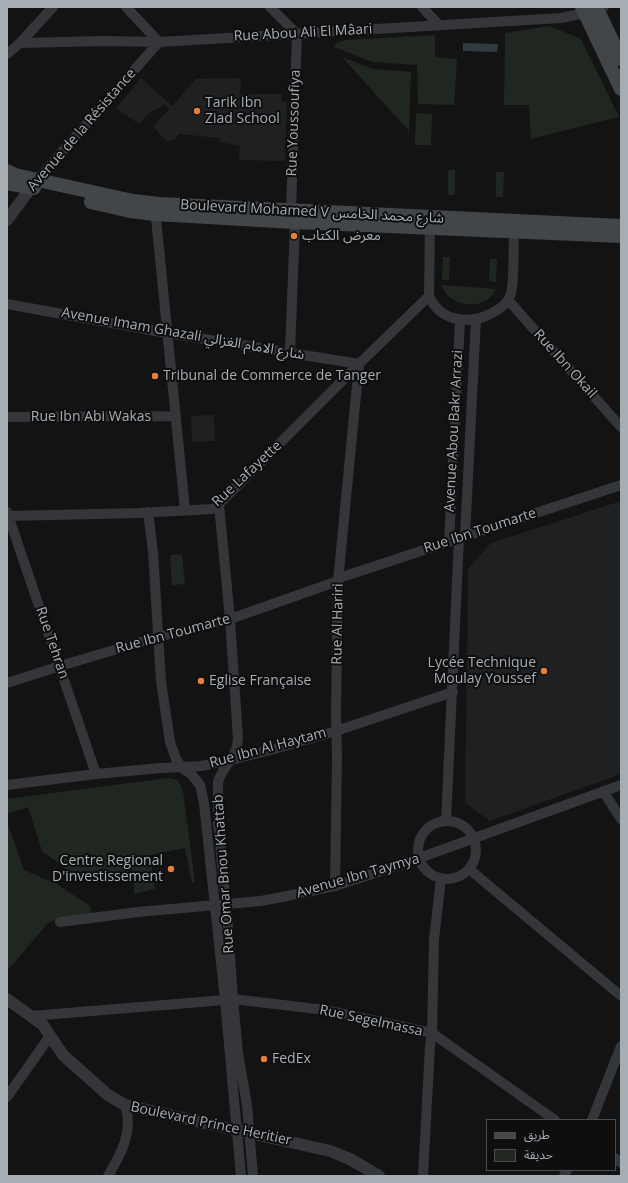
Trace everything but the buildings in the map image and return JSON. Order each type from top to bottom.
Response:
[{"type":"main road","points":[[593,9],[621,59]]},
{"type":"main road","points":[[593,9],[621,89]]},
{"type":"main road","name":"Boulevard Mohamed V شارع محمد الخامس","points":[[7,171],[34,183],[130,211],[155,209],[430,223],[621,226]]},
{"type":"main road","name":"Boulevard Mohamed V شارع محمد الخامس","points":[[7,183],[34,183]]},
{"type":"main road","name":"Boulevard Mohamed V شارع محمد الخامس","points":[[430,223],[514,232],[621,236]]},
{"type":"street","points":[[7,54],[20,43],[52,7]]},
{"type":"street","points":[[126,7],[159,42]]},
{"type":"street","points":[[270,7],[297,34]]},
{"type":"street","points":[[422,7],[438,25]]},
{"type":"street","name":"Rue Abou Ali El Mâari","points":[[20,43],[104,41],[159,42],[297,34],[561,18],[593,9]]},
{"type":"street","name":"Rue Youssoufiya","points":[[290,353],[297,34]]},
{"type":"street","name":"Avenue de la Résistance","points":[[7,220],[34,183],[159,42]]},
{"type":"street","points":[[155,209],[185,510]]},
{"type":"street","points":[[430,223],[429,296],[431,302],[439,310],[452,318],[460,320],[476,319],[498,310],[508,300],[512,291],[514,232]]},
{"type":"street","name":"Rue Lafayette","points":[[8,515],[212,509],[219,505],[429,296]]},
{"type":"street","name":"Rue Ibn Okail","points":[[508,300],[621,427]]},
{"type":"street","name":"Avenue Imam Ghazali شارع الامام الغزالي","points":[[7,304],[167,333],[359,364]]},
{"type":"street","name":"Avenue Abou Bakr Arrazi","points":[[446,820],[476,319]]},
{"type":"street","name":"Avenue Abou Bakr Arrazi","points":[[449,542],[460,320]]},
{"type":"street","name":"Rue Al Hariri","points":[[335,886],[339,579],[359,364]]},
{"type":"street","name":"Rue Ibn Abi Wakas","points":[[7,417],[176,416]]},
{"type":"street","name":"Rue Ibn Toumarte","points":[[7,683],[60,666],[230,619],[339,579],[621,485]]},
{"type":"street","name":"Rue Omar Bnou Khattab","points":[[219,505],[230,619],[238,739],[237,746],[231,760],[220,776],[217,790],[218,823],[226,903],[229,1000]]},
{"type":"street","name":"Rue Omar Bnou Khattab","points":[[148,512],[151,524],[161,682],[170,742],[176,759],[182,768],[196,779],[202,792],[229,1000],[243,1131],[253,1176]]},
{"type":"street","name":"Rue Tehran","points":[[8,515],[96,774]]},
{"type":"street","name":"Rue Ibn Al Haytam","points":[[7,785],[96,774],[161,768],[182,768],[231,760],[336,731],[453,692]]},
{"type":"street","name":"Avenue Ibn Taymya","points":[[60,922],[216,904],[262,901],[335,886],[369,876],[474,839],[621,785]]},
{"type":"street","points":[[602,791],[621,819]]},
{"type":"street","points":[[446,820],[456,822],[470,831],[474,839],[476,849],[474,860],[469,869],[461,875],[451,878],[441,878],[427,872],[419,858],[417,849],[423,832],[438,822],[446,820]]},
{"type":"street","points":[[469,869],[621,996]]},
{"type":"street","points":[[423,1176],[432,1033],[434,940],[441,878]]},
{"type":"street","name":"Boulevard Prince Heritier","points":[[7,999],[43,1025],[63,1055],[108,1095],[125,1105],[330,1151],[350,1159],[379,1176]]},
{"type":"street","name":"Rue Segelmassa","points":[[31,1016],[229,1000],[325,1010],[432,1033],[554,1119]]},
{"type":"street","points":[[7,1097],[50,1036]]},
{"type":"street","points":[[592,1119],[621,1046]]},
{"type":"street","points":[[108,1176],[124,1147],[128,1119],[125,1105]]},
{"type":"street","name":"Rue Omar Bnou Khattab","points":[[241,1176],[243,1131]]},
{"type":"shaded area","points":[[463,43],[498,44],[497,52],[463,51]]},
{"type":"shaded area","points":[[141,78],[172,106],[196,79],[241,78],[240,94],[282,94],[282,102],[287,102],[285,161],[239,160],[240,146],[220,142],[220,138],[179,134],[174,140],[166,141],[153,126],[169,109],[165,104],[149,113],[139,124],[116,108]]},
{"type":"shaded area","points":[[214,415],[215,441],[192,442],[191,416]]},
{"type":"shaded area","name":"Lycée Technique Moulay Youssef","points":[[621,501],[621,774],[490,821],[465,803],[468,569],[491,543]]},
{"type":"green space","points":[[550,26],[581,39],[619,117],[531,139],[529,105],[504,105],[505,33]]},
{"type":"green space","points":[[435,35],[435,57],[457,59],[454,105],[418,104],[417,65],[372,62],[334,47],[338,42],[347,40]]},
{"type":"green space","points":[[342,57],[373,69],[411,72],[409,131]]},
{"type":"green space","points":[[416,113],[432,114],[431,145],[415,145]]},
{"type":"green space","points":[[448,170],[455,170],[455,195],[448,195]]},
{"type":"green space","points":[[496,172],[504,172],[503,197],[496,197]]},
{"type":"green space","points":[[443,257],[450,257],[449,280],[442,280]]},
{"type":"green space","points":[[490,259],[497,259],[496,282],[489,281]]},
{"type":"green space","points":[[442,285],[496,289],[485,301],[477,304],[468,304],[452,299],[446,293]]},
{"type":"green space","points":[[182,554],[185,584],[172,585],[170,555]]},
{"type":"green space","points":[[168,778],[178,780],[183,791],[195,882],[192,883],[185,848],[150,855],[155,889],[134,894],[134,880],[81,880],[42,851],[28,807],[7,814],[7,799]]},
{"type":"green space","points":[[7,821],[24,870],[57,884],[90,906],[92,916],[61,918],[48,923],[7,971]]},
{"type":"place","name":"Tarik Ibn Ziad School","points":[[197,111]]},
{"type":"place","name":"معرض الكتاب","points":[[294,236]]},
{"type":"place","name":"Tribunal de Commerce de Tanger","points":[[155,376]]},
{"type":"place","name":"Lycée Technique Moulay Youssef","points":[[544,671]]},
{"type":"place","name":"Eglise Française","points":[[201,681]]},
{"type":"place","name":"Centre Regional D'investissement","points":[[171,869]]},
{"type":"place","name":"FedEx","points":[[264,1059]]}]
